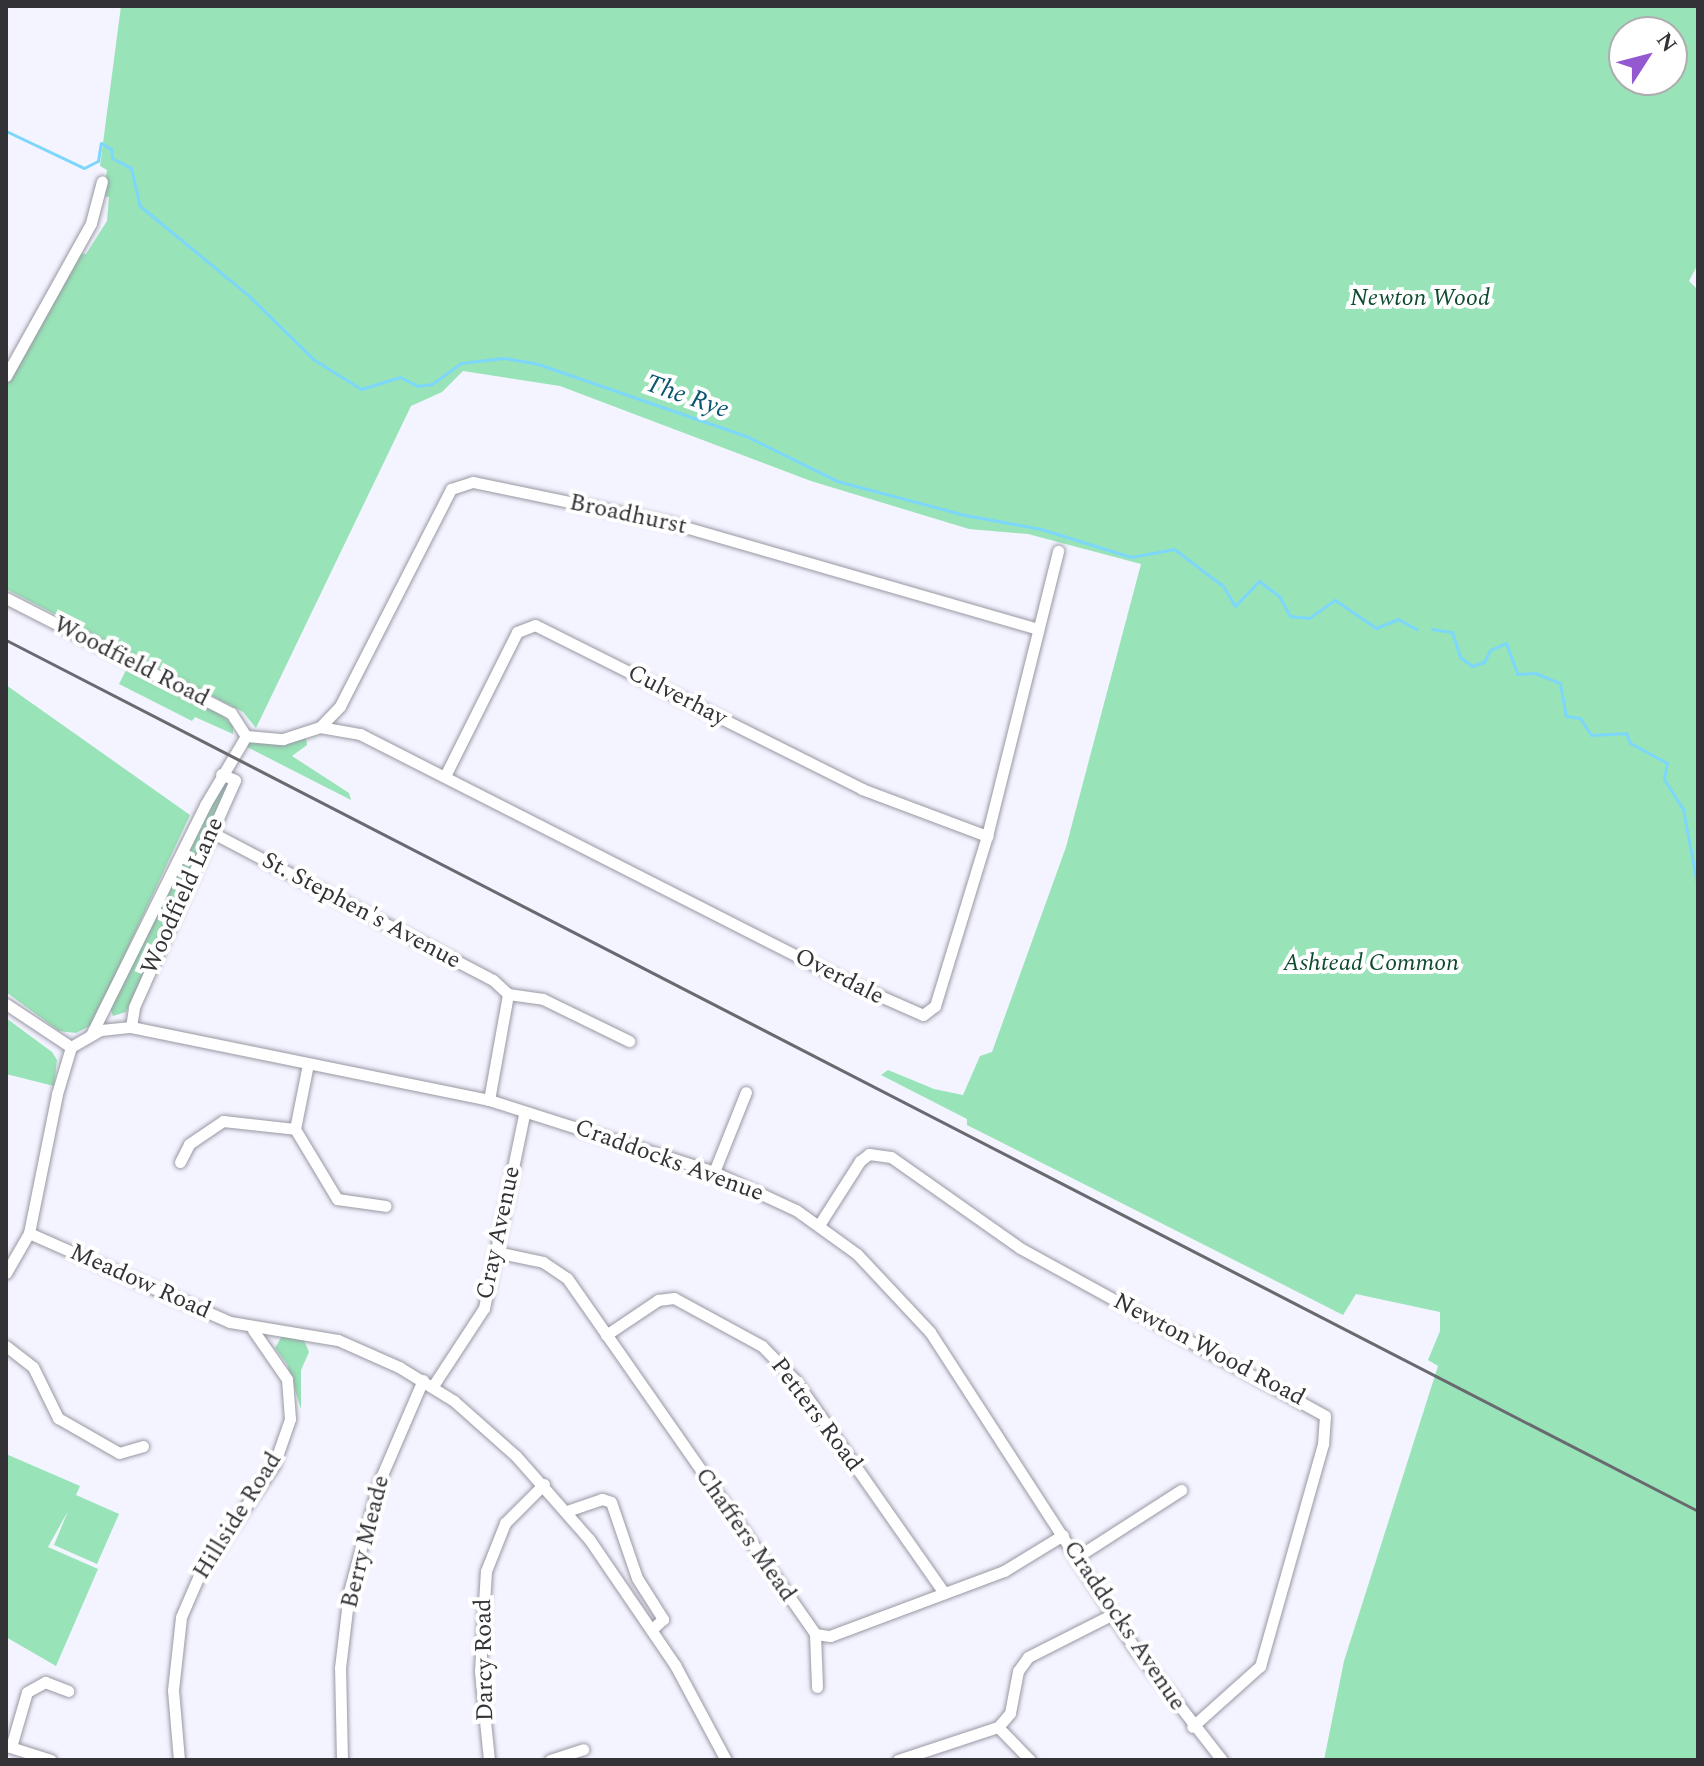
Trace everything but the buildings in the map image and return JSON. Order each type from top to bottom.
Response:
[{"type":"street","points":[[6,376],[91,223],[102,181]]},
{"type":"street","name":"Broadhurst","points":[[246,736],[283,739],[320,727],[340,706],[451,489],[473,482],[671,523],[1038,629]]},
{"type":"street","name":"Overdale","points":[[320,727],[350,730],[915,1014],[935,1006],[987,836],[1058,551]]},
{"type":"street","name":"Woodfield Road","points":[[6,598],[231,713],[246,736]]},
{"type":"street","name":"Culverhay","points":[[445,776],[517,632],[535,625],[862,789],[987,836]]},
{"type":"street","points":[[340,706],[350,730]]},
{"type":"street","name":"Woodfield Lane","points":[[91,1035],[221,774],[246,736]]},
{"type":"street","name":"Woodfield Lane","points":[[131,1027],[134,1007],[235,780],[221,774]]},
{"type":"street","name":"St. Stephen's Avenue","points":[[211,832],[493,980],[508,994],[543,999],[629,1041]]},
{"type":"street","points":[[489,1100],[508,994]]},
{"type":"street","points":[[6,1004],[71,1047]]},
{"type":"street","points":[[106,1005],[112,1026]]},
{"type":"street","name":"Craddocks Avenue","points":[[91,1035],[112,1026],[131,1027],[489,1100],[524,1114],[714,1172],[783,1202],[819,1225],[883,1278],[930,1332],[1113,1614],[1192,1727],[1222,1760]]},
{"type":"street","points":[[6,1273],[29,1233],[71,1047],[91,1035]]},
{"type":"street","points":[[308,1064],[295,1129],[337,1199],[386,1206]]},
{"type":"street","points":[[714,1172],[746,1092]]},
{"type":"street","name":"Cray Avenue","points":[[428,1383],[481,1316],[524,1114]]},
{"type":"street","points":[[180,1162],[198,1136],[223,1121],[295,1129]]},
{"type":"street","name":"Newton Wood Road","points":[[819,1225],[860,1161],[869,1154],[891,1157],[1020,1248],[1325,1416],[1323,1444],[1260,1666],[1192,1727]]},
{"type":"street","name":"Meadow Road","points":[[29,1233],[253,1330],[338,1340],[428,1383],[490,1430],[567,1511],[651,1630],[726,1760]]},
{"type":"street","name":"Chaffers Mead","points":[[496,1252],[556,1267],[815,1634]]},
{"type":"street","name":"Petters Road","points":[[606,1335],[658,1300],[674,1298],[762,1346],[795,1380],[944,1593]]},
{"type":"street","name":"Hillside Road","points":[[179,1760],[173,1690],[181,1617],[200,1573],[274,1465],[290,1419],[287,1379],[253,1330]]},
{"type":"street","points":[[6,1346],[33,1367],[58,1418],[119,1453],[143,1446]]},
{"type":"street","name":"Berry Meade","points":[[342,1760],[340,1668],[349,1592],[379,1482],[428,1383]]},
{"type":"street","name":"Darcy Road","points":[[489,1760],[480,1671],[486,1571],[505,1523],[544,1484]]},
{"type":"street","points":[[1077,1557],[1181,1490]]},
{"type":"street","points":[[567,1511],[602,1499],[611,1502],[637,1578],[663,1619],[651,1630]]},
{"type":"street","points":[[817,1687],[815,1634],[830,1636],[1004,1571],[1063,1535]]},
{"type":"street","points":[[898,1760],[998,1727],[1010,1713],[1018,1671],[1028,1657],[1113,1614]]},
{"type":"street","points":[[51,1760],[30,1758],[9,1746],[27,1692],[45,1682],[68,1691]]},
{"type":"street","points":[[998,1727],[1030,1760]]},
{"type":"street","points":[[550,1760],[583,1749]]},
{"type":"green space","name":"Ashtead Common","points":[[121,6],[1698,6],[1698,264],[1689,281],[1698,290],[1698,1760],[1324,1760],[1344,1661],[1438,1366],[1428,1360],[1440,1331],[1440,1312],[1356,1294],[1343,1315],[967,1125],[967,1119],[881,1075],[888,1070],[934,1089],[963,1095],[980,1056],[992,1052],[1066,847],[1141,564],[1028,534],[969,529],[811,481],[560,386],[463,371],[442,392],[411,406],[256,728],[243,712],[6,589],[6,385],[79,253],[86,254],[107,221],[109,197],[103,196],[107,170],[100,166]]},
{"type":"green space","points":[[129,664],[220,713],[233,726],[233,734],[195,717],[192,721],[119,684]]},
{"type":"green space","points":[[6,685],[190,815],[97,1014],[90,1026],[76,1033],[59,1031],[6,992]]},
{"type":"green space","points":[[306,737],[307,745],[292,756],[349,793],[351,800],[247,747],[250,740],[277,745]]},
{"type":"green space","points":[[224,781],[228,786],[126,1012],[113,1016],[110,1008],[143,934]]},
{"type":"green space","points":[[6,1018],[52,1052],[57,1060],[54,1086],[6,1074]]},
{"type":"green space","points":[[282,1336],[303,1338],[309,1352],[301,1370],[301,1409],[287,1364],[275,1348]]},
{"type":"green space","points":[[6,1454],[80,1486],[76,1495],[119,1514],[97,1564],[54,1545],[68,1511],[48,1547],[98,1569],[56,1666],[6,1637]]},
{"type":"waterway","name":"The Rye","points":[[6,131],[84,168],[98,161],[101,143],[111,149],[112,158],[131,168],[140,206],[249,296],[313,359],[361,389],[400,377],[418,386],[432,384],[461,363],[504,358],[538,364],[746,436],[837,481],[965,515],[1041,529],[1131,557],[1174,549],[1223,586],[1235,606],[1259,581],[1279,596],[1290,616],[1309,618],[1335,600],[1376,628],[1398,619],[1416,629]]},
{"type":"waterway","name":"The Rye","points":[[1432,629],[1452,632],[1460,657],[1472,666],[1484,662],[1490,650],[1506,643],[1517,674],[1535,673],[1560,683],[1566,716],[1580,718],[1591,735],[1626,733],[1630,743],[1667,763],[1664,779],[1683,809],[1698,889]]},
{"type":"railway","points":[[6,640],[1698,1511]]},
{"type":"park label","name":"Newton Wood","points":[[1420,299]]}]
